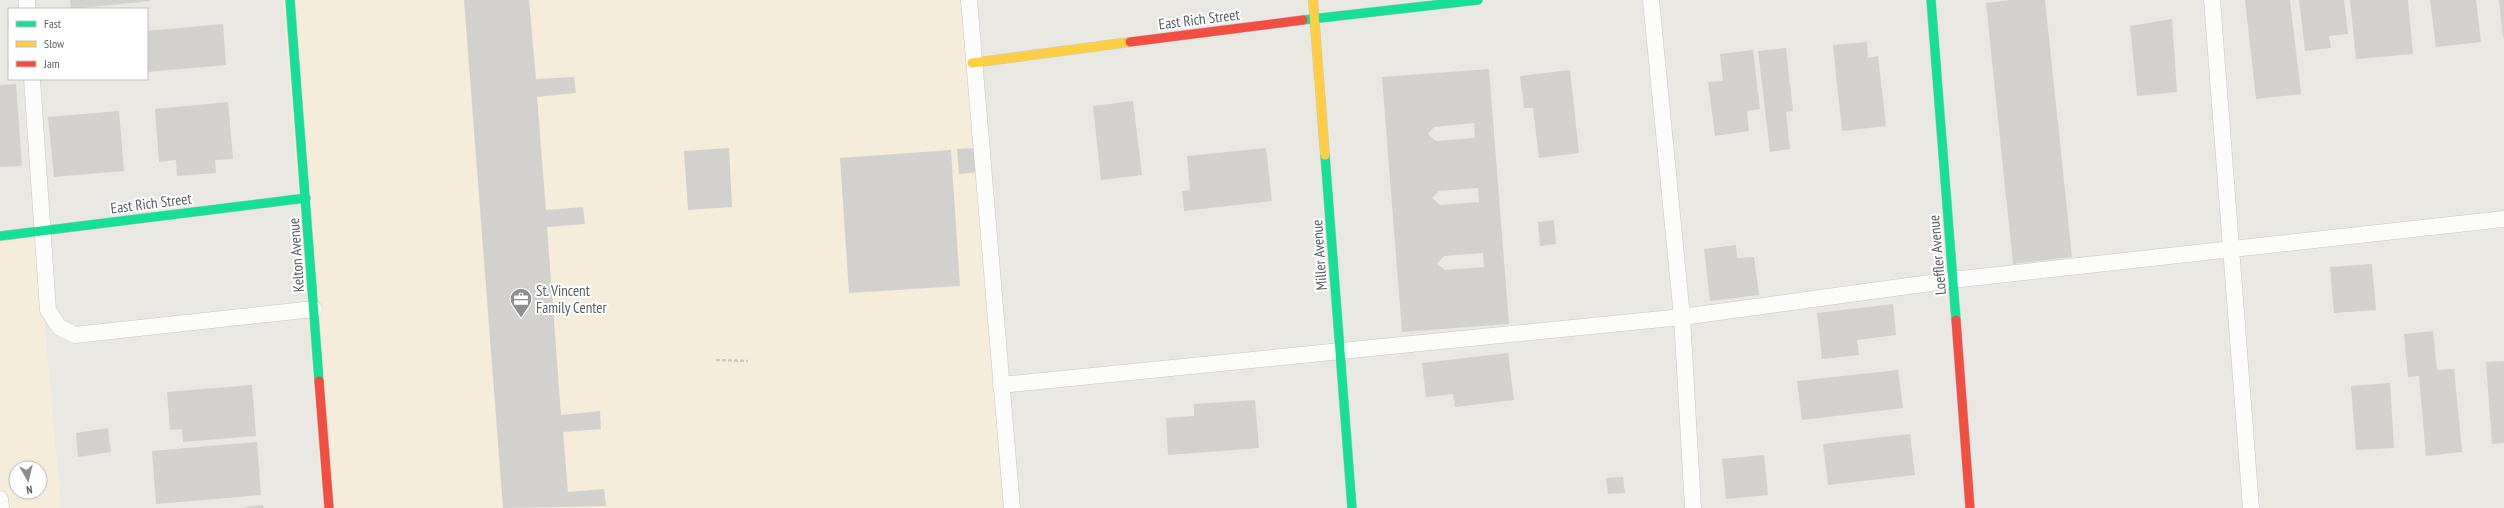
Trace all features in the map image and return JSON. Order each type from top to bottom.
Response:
[{"type":"street","name":"Kelton Avenue","points":[[290,0],[329,508]]},
{"type":"street","name":"Miller Avenue","points":[[1313,0],[1352,508]]},
{"type":"street","name":"East Rich Street","points":[[972,63],[1314,19],[1478,0]]},
{"type":"street","name":"Loeffler Avenue","points":[[1931,0],[1970,508]]},
{"type":"street","name":"East Rich Street","points":[[0,236],[306,198]]},
{"type":"lane","points":[[969,0],[972,63],[1012,508]]},
{"type":"lane","points":[[1651,0],[1682,318],[1693,508]]},
{"type":"lane","points":[[2212,0],[2251,508]]},
{"type":"lane","points":[[32,80],[41,230],[48,310],[59,327],[75,335],[314,309]]},
{"type":"lane","points":[[1001,385],[1682,318],[1952,280],[2504,219]]},
{"type":"lane","points":[[0,499],[1,508]]},
{"type":"path","points":[[716,360],[748,361]]},
{"type":"shaded area","points":[[283,0],[963,0],[1003,508],[323,508]]},
{"type":"shaded area","points":[[37,237],[61,508],[0,508],[0,242]]},
{"type":"building","points":[[70,0],[150,0],[81,8],[71,8]]},
{"type":"building","name":"St. Vincent Family Center","points":[[464,0],[529,0],[536,79],[574,77],[576,93],[537,97],[546,210],[583,207],[585,224],[547,227],[561,415],[600,411],[601,429],[563,432],[568,492],[604,489],[606,506],[503,508]]},
{"type":"building","points":[[2011,0],[2045,0],[2072,257],[2013,264],[1986,3]]},
{"type":"building","points":[[2245,0],[2290,0],[2301,94],[2256,99]]},
{"type":"building","points":[[2299,0],[2344,0],[2348,34],[2329,36],[2331,48],[2305,51]]},
{"type":"building","points":[[2350,0],[2408,0],[2413,54],[2356,59]]},
{"type":"building","points":[[2430,0],[2476,0],[2481,42],[2436,47]]},
{"type":"building","points":[[2499,0],[2504,0],[2504,37],[2503,37]]},
{"type":"building","points":[[2172,19],[2177,92],[2137,96],[2130,26]]},
{"type":"building","points":[[223,24],[226,65],[148,72],[148,31]]},
{"type":"building","points":[[1867,42],[1868,58],[1878,56],[1886,126],[1842,131],[1833,45]]},
{"type":"building","points":[[1786,48],[1793,111],[1786,112],[1790,149],[1770,152],[1758,51]]},
{"type":"building","points":[[1753,50],[1760,109],[1747,111],[1749,131],[1715,136],[1708,82],[1723,81],[1720,54]]},
{"type":"building","points":[[1489,69],[1509,324],[1402,332],[1382,77]],"holes":[[[1474,123],[1475,138],[1436,141],[1428,134],[1434,127]],[[1478,188],[1479,202],[1440,205],[1432,198],[1439,191]],[[1483,253],[1484,267],[1445,270],[1437,264],[1444,256]]]},
{"type":"building","points":[[1570,70],[1579,153],[1539,158],[1533,108],[1524,108],[1520,76]]},
{"type":"building","points":[[16,84],[22,166],[0,167],[0,85]]},
{"type":"building","points":[[1133,101],[1142,175],[1101,180],[1093,106]]},
{"type":"building","points":[[228,102],[233,159],[215,160],[216,173],[177,176],[176,160],[159,162],[155,109]]},
{"type":"building","points":[[119,111],[124,171],[54,177],[48,117]]},
{"type":"building","points":[[729,148],[732,207],[688,210],[684,151]]},
{"type":"building","points":[[978,148],[981,172],[959,174],[957,149]]},
{"type":"building","points":[[1266,148],[1272,201],[1184,211],[1182,191],[1190,190],[1187,156]]},
{"type":"building","points":[[951,150],[960,286],[849,293],[840,158]]},
{"type":"building","points":[[1554,220],[1556,244],[1540,246],[1538,222]]},
{"type":"building","points":[[1736,245],[1737,258],[1754,257],[1759,295],[1710,301],[1704,249]]},
{"type":"building","points":[[2372,264],[2376,310],[2334,313],[2330,267]]},
{"type":"building","points":[[1893,304],[1896,335],[1857,340],[1859,355],[1822,359],[1817,313]]},
{"type":"building","points":[[2433,331],[2437,370],[2454,369],[2462,452],[2426,456],[2419,376],[2408,377],[2404,334]]},
{"type":"building","points":[[1508,353],[1514,400],[1455,407],[1453,394],[1426,397],[1422,363]]},
{"type":"building","points":[[2504,361],[2504,443],[2492,444],[2486,362]]},
{"type":"building","points":[[1898,370],[1903,408],[1802,420],[1797,381]]},
{"type":"building","points":[[2390,383],[2394,448],[2356,450],[2351,386]]},
{"type":"building","points":[[252,385],[256,436],[183,442],[182,429],[170,430],[167,392]]},
{"type":"building","points":[[1255,400],[1259,448],[1168,455],[1166,418],[1194,416],[1194,404]]},
{"type":"building","points":[[108,428],[111,452],[78,457],[76,433]]},
{"type":"building","points":[[1910,434],[1915,475],[1828,485],[1823,444]]},
{"type":"building","points":[[257,442],[261,495],[156,504],[152,451]]},
{"type":"building","points":[[1764,455],[1768,495],[1726,499],[1722,459]]},
{"type":"building","points":[[1623,477],[1625,493],[1608,494],[1606,478]]},
{"type":"building","points":[[263,505],[263,508],[245,508],[245,507]]},
{"type":"traffic: fast","points":[[290,0],[319,381]]},
{"type":"traffic: fast","points":[[1303,20],[1478,0]]},
{"type":"traffic: fast","points":[[1931,0],[1956,320]]},
{"type":"traffic: fast","points":[[1325,155],[1352,508]]},
{"type":"traffic: fast","points":[[0,236],[306,198]]},
{"type":"traffic: slow","points":[[1313,0],[1325,155]]},
{"type":"traffic: slow","points":[[972,63],[1130,42]]},
{"type":"traffic: jam","points":[[1130,42],[1303,20]]},
{"type":"traffic: jam","points":[[1956,320],[1970,508]]},
{"type":"traffic: jam","points":[[319,381],[329,508]]},
{"type":"place","name":"St. Vincent Family Center","points":[[521,318]]}]
